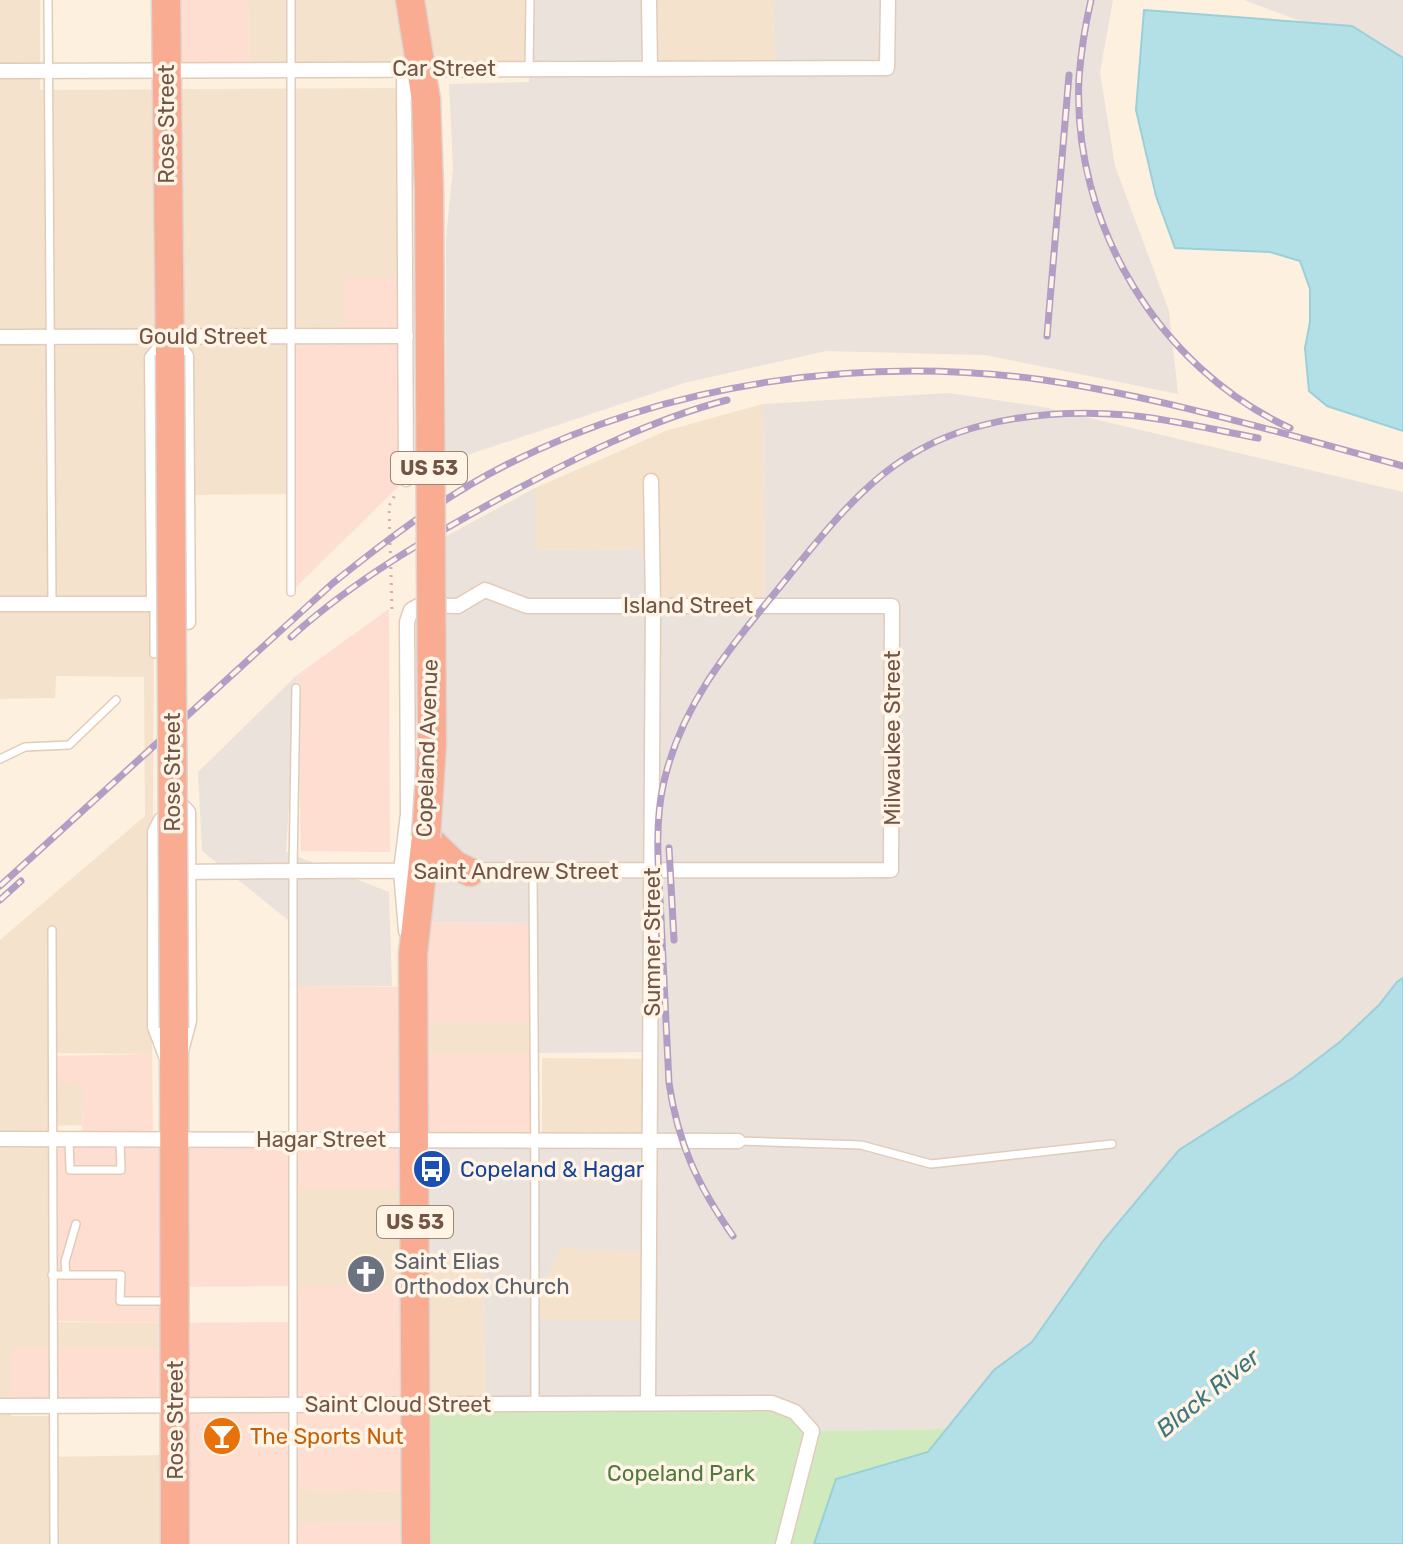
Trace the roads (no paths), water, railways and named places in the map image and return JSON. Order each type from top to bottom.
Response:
[{"type":"highway","name":"Rose Street","points":[[166,0],[175,1544]]},
{"type":"highway","name":"Copeland Avenue","points":[[410,0],[413,68],[426,100],[429,190],[432,745],[426,837],[411,871],[416,1544]]},
{"type":"highway","points":[[426,837],[455,865],[470,872]]},
{"type":"street","points":[[649,0],[650,68]]},
{"type":"street","name":"Car Street","points":[[0,71],[887,68],[888,0]]},
{"type":"street","points":[[406,479],[406,336],[413,68]]},
{"type":"street","name":"Gould Street","points":[[0,337],[49,336],[170,346],[290,336],[406,336]]},
{"type":"street","points":[[0,604],[154,604],[152,358],[170,346],[186,356],[188,622]]},
{"type":"street","name":"Sumner Street","points":[[648,1403],[653,604],[651,481]]},
{"type":"street","name":"Island Street","points":[[411,871],[408,614],[420,605],[458,606],[485,590],[527,606],[892,606]]},
{"type":"street","name":"Milwaukee Street","points":[[891,870],[892,606]]},
{"type":"street","points":[[182,806],[188,812],[189,1021],[174,1077],[155,1027],[155,832],[161,820],[182,806]]},
{"type":"street","name":"Saint Andrew Street","points":[[188,872],[891,870]]},
{"type":"street","name":"Hagar Street","points":[[0,1139],[738,1141]]},
{"type":"street","name":"Saint Cloud Street","points":[[0,1406],[772,1403],[795,1412],[812,1431],[783,1544]]},
{"type":"lane","points":[[48,0],[52,604]]},
{"type":"lane","points":[[291,0],[291,592]]},
{"type":"lane","points":[[529,68],[530,0]]},
{"type":"lane","points":[[154,604],[154,654]]},
{"type":"lane","points":[[293,1544],[296,688]]},
{"type":"lane","points":[[0,759],[25,747],[69,745],[116,700]]},
{"type":"lane","points":[[533,871],[535,1404]]},
{"type":"lane","points":[[52,930],[54,1544]]},
{"type":"lane","points":[[69,1139],[70,1170]]},
{"type":"lane","points":[[52,1171],[121,1170],[120,1139]]},
{"type":"lane","points":[[738,1141],[861,1145],[931,1164],[1112,1144]]},
{"type":"lane","points":[[66,1275],[65,1262],[76,1224]]},
{"type":"lane","points":[[52,1275],[121,1275],[120,1301],[175,1301]]},
{"type":"water","points":[[1144,10],[1352,26],[1403,58],[1403,431],[1327,406],[1309,391],[1305,348],[1310,322],[1310,289],[1300,261],[1270,252],[1175,248],[1156,196],[1136,110]]},
{"type":"water","name":"Black River","points":[[1403,978],[1403,1544],[814,1544],[836,1479],[928,1452],[994,1370],[1032,1342],[1103,1241],[1179,1150],[1294,1077],[1341,1041]]},
{"type":"railway","points":[[1091,0],[1079,78],[1081,132],[1090,186],[1108,237],[1132,285],[1163,329],[1200,368],[1243,401],[1290,428]]},
{"type":"railway","points":[[1047,336],[1069,75]]},
{"type":"railway","points":[[0,886],[333,583],[396,534],[461,490],[508,464],[570,436],[635,413],[702,395],[769,382],[838,374],[907,371],[976,373],[1044,380],[1135,397],[1403,466]]},
{"type":"railway","points":[[291,637],[367,578],[504,496],[585,454],[640,430],[727,400]]},
{"type":"railway","points":[[733,1236],[691,1164],[673,1105],[669,1083],[658,869],[659,818],[670,758],[692,707],[706,684],[738,638],[836,519],[890,469],[933,443],[987,424],[1072,413],[1143,417],[1258,438]]},
{"type":"railway","points":[[669,848],[674,940]]},
{"type":"railway","points":[[0,900],[21,881]]},
{"type":"place","name":"Copeland & Hagar","points":[[432,1169]]},
{"type":"place","name":"Saint Elias Orthodox Church","points":[[366,1274]]},
{"type":"place","name":"The Sports Nut","points":[[222,1436]]},
{"type":"park label","name":"Copeland Park","points":[[681,1473]]}]
